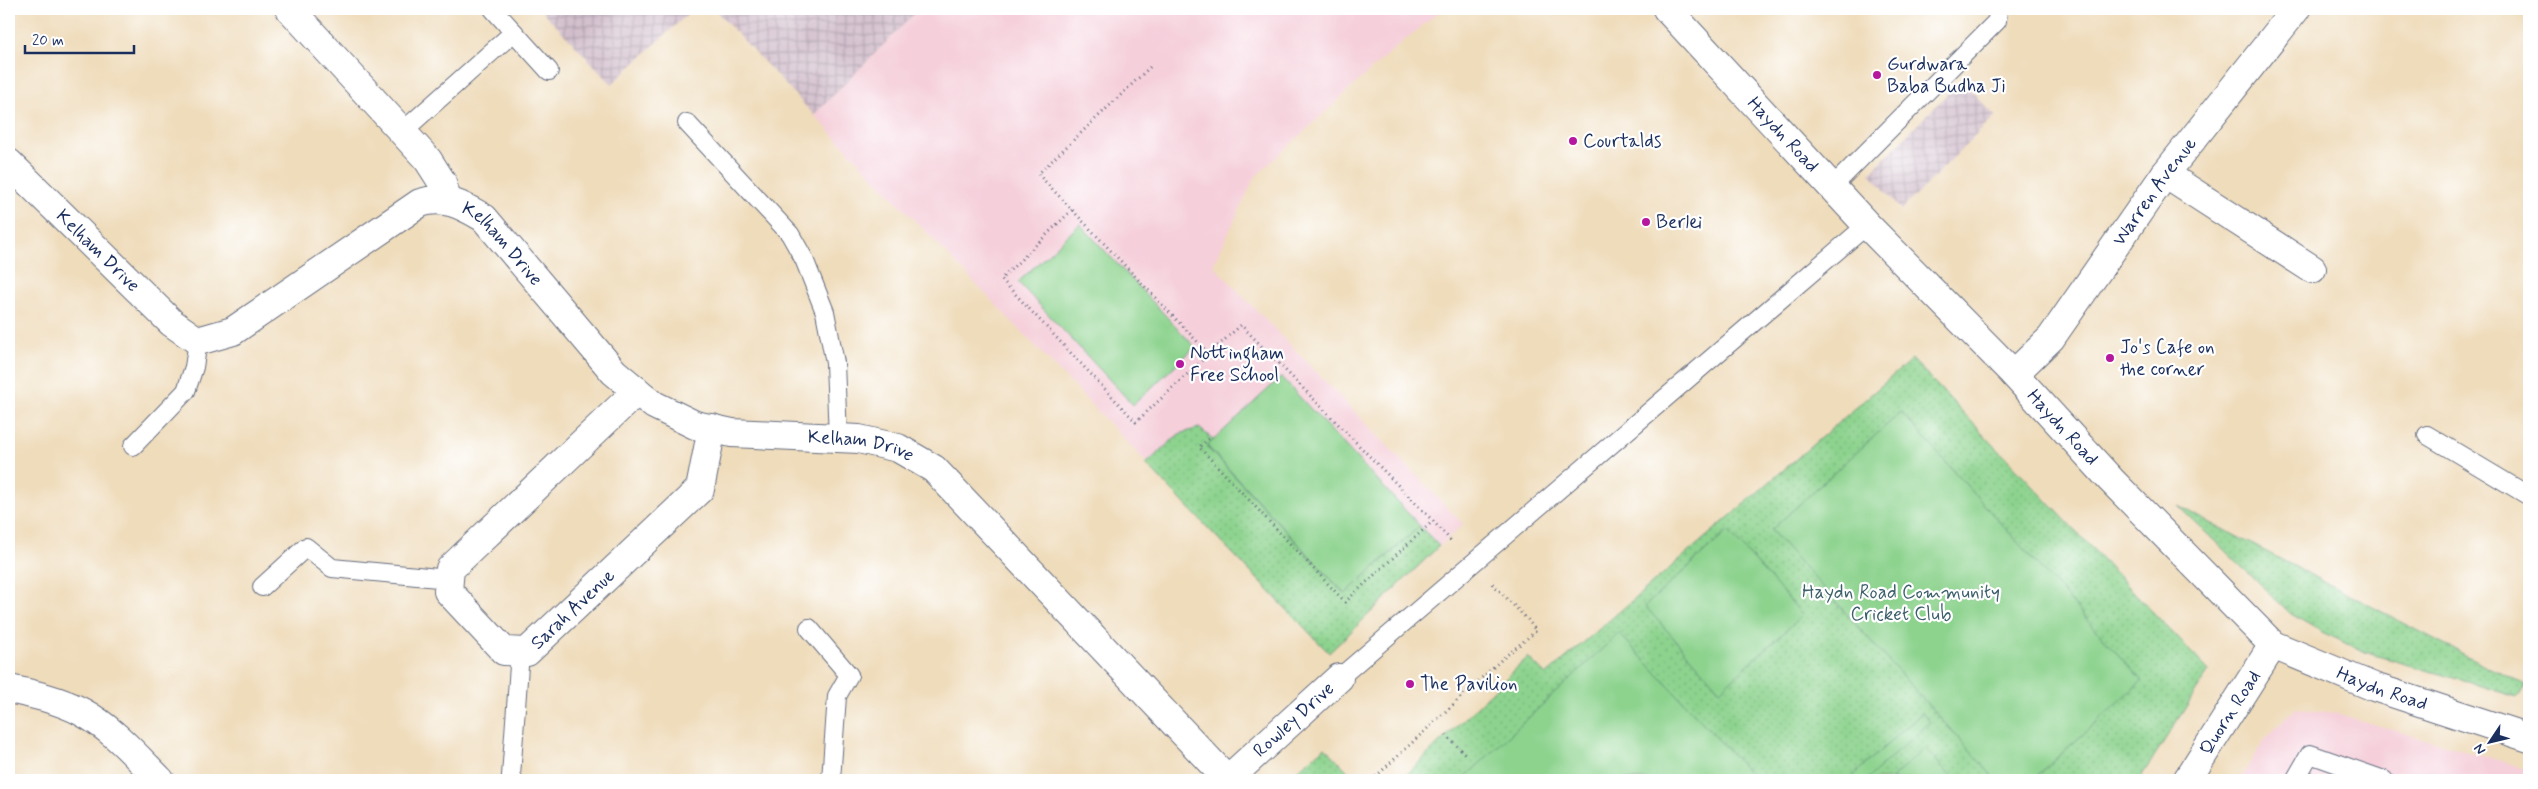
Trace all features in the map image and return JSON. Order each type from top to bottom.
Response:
[{"type":"street","name":"Kelham Drive","points":[[290,9],[428,160],[442,182],[447,200]]},
{"type":"street","name":"Haydn Road","points":[[1667,9],[1867,225],[2014,374],[2111,480],[2273,645],[2374,687],[2529,738]]},
{"type":"street","name":"Warren Avenue","points":[[2014,374],[2051,338],[2165,174],[2296,9]]},
{"type":"street","name":"Kelham Drive","points":[[9,163],[172,323],[198,341],[233,331],[420,203],[430,200],[447,200],[484,218],[614,372],[654,405],[695,425],[732,433],[859,439],[898,448],[934,469],[1228,780]]},
{"type":"street","points":[[2165,174],[2312,269]]},
{"type":"street","points":[[449,579],[450,569],[637,391]]},
{"type":"street","name":"Sarah Avenue","points":[[449,579],[448,591],[504,651],[527,652],[700,489],[712,428]]},
{"type":"street","name":"Quorn Road","points":[[2187,780],[2273,645]]},
{"type":"street","name":"Rowley Drive","points":[[1228,780],[1338,678]]},
{"type":"street","points":[[9,689],[39,695],[82,712],[121,740],[160,780]]},
{"type":"lane","points":[[493,9],[550,71]]},
{"type":"lane","points":[[1832,187],[1997,21],[1998,9]]},
{"type":"lane","points":[[402,132],[514,32]]},
{"type":"lane","points":[[687,123],[790,234],[804,259],[825,312],[834,355],[838,438]]},
{"type":"lane","points":[[1338,678],[1867,225]]},
{"type":"lane","points":[[133,446],[186,391],[194,367],[198,341]]},
{"type":"lane","points":[[2427,434],[2529,496]]},
{"type":"lane","points":[[262,587],[306,546],[332,568],[449,579]]},
{"type":"lane","points":[[809,628],[849,675],[837,696],[831,780]]},
{"type":"lane","points":[[514,780],[511,776],[520,652]]},
{"type":"lane","points":[[2295,780],[2310,754],[2384,780]]},
{"type":"path","points":[[1150,68],[1038,174],[1209,354]]},
{"type":"path","points":[[1072,210],[1001,279],[1136,422],[1241,325],[1433,521],[1346,602],[1199,446],[1211,437]]},
{"type":"path","points":[[1372,780],[1520,644]]},
{"type":"path","points":[[1446,735],[1466,754]]},
{"type":"shaded area","points":[[540,9],[693,9],[612,84]]},
{"type":"shaded area","points":[[714,9],[919,9],[814,115]]},
{"type":"shaded area","name":"Nottingham Free School","points":[[919,9],[1442,9],[1387,55],[1255,177],[1213,265],[1463,524],[1329,653],[814,115]]},
{"type":"shaded area","points":[[1961,80],[1995,116],[1901,210],[1870,173]]},
{"type":"shaded area","points":[[2296,708],[2335,713],[2529,769],[2529,780],[2239,780],[2266,738]]},
{"type":"green space","points":[[1080,224],[1195,347],[1133,405],[1018,282]]},
{"type":"green space","name":"Haydn Road Community Cricket Club","points":[[1912,359],[2209,671],[2139,780],[1401,780],[1528,657],[1546,675]]},
{"type":"green space","points":[[1281,377],[1420,526],[1345,594],[1207,446]]},
{"type":"green space","points":[[1901,412],[2142,681],[2032,780],[1996,780],[1771,530]]},
{"type":"green space","points":[[1199,428],[1214,440],[1207,447],[1345,594],[1420,526],[1439,546],[1329,653],[1146,464],[1179,434]]},
{"type":"green space","points":[[2178,506],[2525,686],[2518,697],[2365,652],[2322,632],[2291,614]]},
{"type":"green space","points":[[1728,531],[1803,615],[1720,690],[1645,606]]},
{"type":"green space","points":[[1619,633],[1756,780],[1462,780]]},
{"type":"green space","points":[[1922,713],[1930,722],[1866,780],[1848,780]]},
{"type":"green space","points":[[1325,747],[1356,780],[1286,780]]},
{"type":"green space","points":[[1925,748],[1954,780],[1890,780]]},
{"type":"place","name":"Gurdwara Baba Budha Ji","points":[[1877,75]]},
{"type":"place","name":"Courtalds","points":[[1573,141]]},
{"type":"place","name":"Berlei","points":[[1646,222]]},
{"type":"place","name":"Jo's Cafe on the corner","points":[[2110,358]]},
{"type":"place","name":"Nottingham Free School","points":[[1180,364]]},
{"type":"place","name":"The Pavilion","points":[[1410,684]]}]
